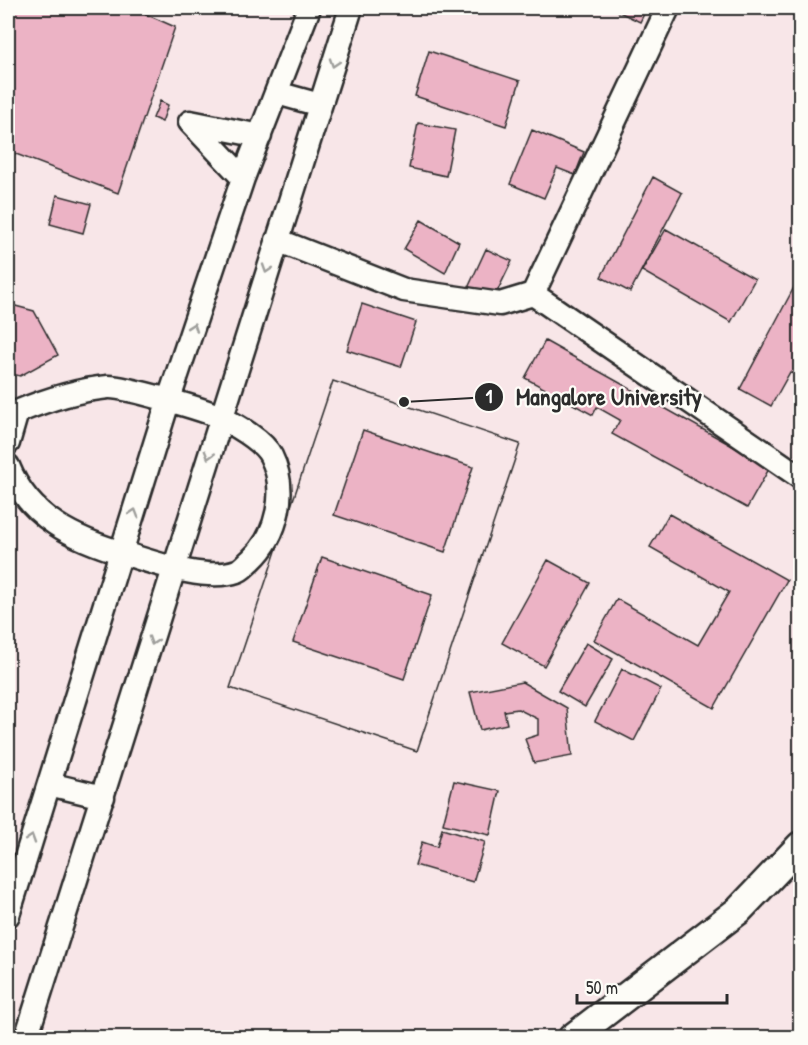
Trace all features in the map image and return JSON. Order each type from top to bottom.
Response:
[{"type":"main road","points":[[572,1038],[739,910],[801,846]]},
{"type":"street","points":[[8,915],[168,402],[243,178],[309,8]]},
{"type":"street","points":[[26,1038],[176,569],[220,417],[351,8]]},
{"type":"street","points":[[277,240],[404,290],[500,304],[533,294],[668,8]]},
{"type":"street","points":[[277,93],[320,105]]},
{"type":"street","points":[[243,178],[190,122],[260,136]]},
{"type":"street","points":[[533,294],[801,477]]},
{"type":"street","points":[[8,442],[17,412],[44,400],[110,386],[128,388],[220,417],[260,443],[271,456],[280,490],[274,528],[256,555],[238,571],[212,573],[176,569],[74,536],[33,509],[15,484],[8,466]]},
{"type":"street","points":[[49,784],[103,797]]},
{"type":"building","points":[[12,8],[132,8],[175,27],[118,193],[8,151],[8,20]]},
{"type":"building","points":[[616,8],[647,8],[640,22],[615,10]]},
{"type":"building","points":[[429,51],[520,81],[506,126],[415,96]]},
{"type":"building","points":[[160,101],[168,105],[162,122],[153,118]]},
{"type":"building","points":[[418,123],[455,130],[446,176],[409,168]]},
{"type":"building","points":[[532,130],[584,152],[575,175],[557,168],[544,198],[510,184]]},
{"type":"building","points":[[653,177],[682,193],[630,292],[601,277]]},
{"type":"building","points":[[57,195],[91,204],[83,233],[50,224]]},
{"type":"building","points":[[421,220],[459,242],[445,273],[404,249]]},
{"type":"building","points":[[666,229],[755,279],[731,322],[642,271]]},
{"type":"building","points":[[486,249],[512,261],[494,298],[468,288]]},
{"type":"building","points":[[800,276],[800,378],[790,372],[771,406],[740,389]]},
{"type":"building","points":[[8,304],[34,311],[58,355],[20,376],[8,373]]},
{"type":"building","points":[[362,304],[416,322],[401,367],[347,350]]},
{"type":"building","points":[[545,341],[770,467],[747,508],[612,434],[620,420],[597,407],[593,415],[525,378]]},
{"type":"building","points":[[333,381],[520,444],[417,751],[230,688]],"holes":[[[363,430],[473,467],[445,552],[334,515]],[[322,557],[432,595],[404,679],[293,642]]]},
{"type":"building","points":[[333,381],[520,444],[417,751],[230,688]]},
{"type":"building","points":[[669,514],[787,580],[714,708],[594,640],[617,599],[698,645],[729,592],[650,547]]},
{"type":"building","points":[[548,560],[590,583],[544,666],[502,643]]},
{"type":"building","points":[[586,643],[613,659],[585,707],[558,691]]},
{"type":"building","points":[[622,669],[661,689],[634,741],[595,721]]},
{"type":"building","points":[[522,682],[567,708],[572,756],[534,763],[525,739],[538,735],[538,719],[518,709],[504,711],[507,724],[480,730],[470,692]]},
{"type":"building","points":[[454,781],[500,791],[490,835],[443,824]]},
{"type":"building","points":[[442,829],[485,842],[473,882],[415,865],[422,842],[437,847]]},
{"type":"place","name":"Mangalore University","points":[[404,402]]}]
